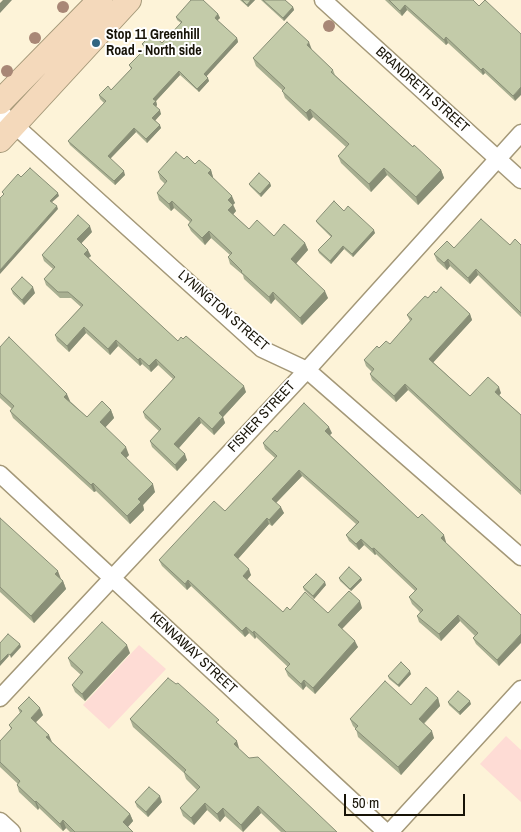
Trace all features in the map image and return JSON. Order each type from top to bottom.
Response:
[{"type":"main road","points":[[0,102],[100,0]]},
{"type":"main road","points":[[5,126],[129,0]]},
{"type":"street","name":"BRANDRETH STREET","points":[[323,0],[521,180]]},
{"type":"street","name":"LYNINGTON STREET","points":[[5,126],[262,348],[307,370],[521,558]]},
{"type":"street","name":"FISHER STREET","points":[[0,698],[307,370],[521,133]]},
{"type":"street","name":"KENNAWAY STREET","points":[[0,474],[388,832]]},
{"type":"street","points":[[388,832],[521,689]]},
{"type":"street","points":[[0,821],[12,832]]},
{"type":"shaded area","points":[[139,645],[166,669],[109,729],[83,705]]},
{"type":"shaded area","points":[[506,736],[521,750],[521,802],[480,764]]},
{"type":"building","points":[[191,0],[203,0],[218,14],[215,18],[237,38],[204,74],[208,78],[197,89],[179,71],[153,99],[156,101],[153,104],[160,110],[152,118],[160,125],[146,139],[134,128],[108,156],[124,171],[114,181],[68,141],[106,101],[99,95],[108,86],[111,90],[132,68],[129,65],[146,48],[142,44],[152,34],[162,43],[182,22],[176,17]]},
{"type":"building","points":[[242,0],[251,0],[247,5]]},
{"type":"building","points":[[263,0],[285,0],[293,7],[283,18]]},
{"type":"building","points":[[389,0],[473,0],[479,6],[485,0],[521,34],[521,87],[513,96],[483,68],[481,70],[446,37],[444,40],[405,5],[400,11]]},
{"type":"building","points":[[287,22],[309,42],[307,45],[333,70],[331,72],[441,170],[416,197],[384,168],[369,184],[338,156],[349,144],[310,109],[306,113],[282,91],[285,88],[253,58]]},
{"type":"building","points":[[176,152],[184,159],[187,156],[195,164],[199,160],[211,170],[208,173],[232,196],[228,200],[233,205],[228,210],[249,229],[257,220],[274,236],[284,224],[305,243],[291,259],[325,291],[300,318],[273,292],[269,297],[241,272],[228,257],[232,253],[209,231],[202,238],[188,225],[192,220],[172,201],[169,204],[157,193],[167,181],[158,172]]},
{"type":"building","points":[[30,168],[58,193],[50,201],[57,206],[0,270],[0,198],[4,194],[2,192],[18,174],[21,177]]},
{"type":"building","points":[[259,173],[270,183],[260,194],[249,184]]},
{"type":"building","points":[[334,201],[344,211],[348,206],[374,230],[352,254],[343,246],[330,261],[318,250],[332,236],[316,221]]},
{"type":"building","points":[[78,215],[90,226],[77,239],[88,250],[84,254],[178,341],[181,337],[183,339],[186,336],[244,386],[219,413],[223,417],[212,429],[199,417],[174,444],[185,454],[175,465],[150,441],[161,429],[143,412],[175,377],[156,359],[149,366],[140,358],[138,360],[116,340],[108,349],[84,327],[67,346],[55,335],[83,305],[68,292],[58,292],[44,279],[55,267],[42,255]]},
{"type":"building","points":[[481,219],[510,245],[515,239],[521,245],[521,313],[476,269],[468,278],[448,259],[444,263],[434,254],[447,241],[454,248]]},
{"type":"building","points":[[22,277],[33,287],[22,300],[11,289]]},
{"type":"building","points":[[441,287],[470,314],[429,359],[470,396],[488,377],[499,387],[495,392],[521,415],[521,491],[405,384],[394,396],[370,374],[374,369],[364,360],[377,346],[379,348],[386,341],[390,344],[412,319],[407,315],[425,296],[428,298]]},
{"type":"building","points":[[9,337],[67,394],[64,397],[87,417],[102,401],[111,410],[100,422],[126,447],[121,453],[153,484],[138,499],[141,502],[127,516],[93,483],[91,485],[10,411],[14,406],[0,393],[0,347]]},
{"type":"building","points":[[304,403],[329,427],[325,431],[418,518],[422,514],[444,535],[441,538],[521,615],[521,634],[497,660],[473,638],[478,633],[458,615],[439,634],[417,616],[423,610],[409,597],[417,589],[374,548],[372,549],[361,539],[356,544],[346,535],[359,522],[299,470],[272,499],[281,507],[269,520],[267,518],[234,555],[249,569],[243,576],[283,612],[287,607],[290,610],[305,592],[328,613],[349,591],[360,601],[338,625],[355,641],[313,688],[304,680],[301,684],[285,669],[290,664],[254,631],[253,633],[246,627],[242,631],[188,580],[185,584],[159,560],[214,501],[225,511],[277,456],[263,443],[275,430],[277,432]]},
{"type":"building","points":[[0,518],[58,571],[55,574],[63,581],[31,616],[0,587]]},
{"type":"building","points":[[349,567],[361,578],[350,589],[339,578]]},
{"type":"building","points":[[316,574],[325,582],[313,596],[303,587]]},
{"type":"building","points":[[102,622],[127,645],[82,694],[72,685],[83,672],[68,658]]},
{"type":"building","points":[[8,634],[20,644],[0,662],[0,643]]},
{"type":"building","points":[[401,662],[410,671],[398,685],[388,676]]},
{"type":"building","points":[[168,678],[176,684],[178,683],[219,720],[216,722],[237,741],[234,744],[249,758],[258,757],[337,832],[286,832],[258,806],[241,825],[223,808],[217,814],[205,803],[191,818],[180,808],[200,787],[184,772],[186,770],[130,719]]},
{"type":"building","points":[[385,681],[411,705],[426,687],[438,698],[419,719],[432,731],[398,767],[355,729],[358,726],[350,719]]},
{"type":"building","points":[[458,691],[470,701],[459,712],[448,702]]},
{"type":"building","points":[[29,697],[40,708],[31,718],[49,735],[46,737],[130,814],[123,822],[133,832],[75,832],[63,820],[60,824],[17,785],[20,781],[0,762],[0,741],[12,728],[9,725],[22,711],[18,708]]},
{"type":"building","points":[[149,787],[160,796],[146,812],[135,802]]},
{"type":"place","name":"Stop 11 Greenhill Road - North side","points":[[96,43]]}]
